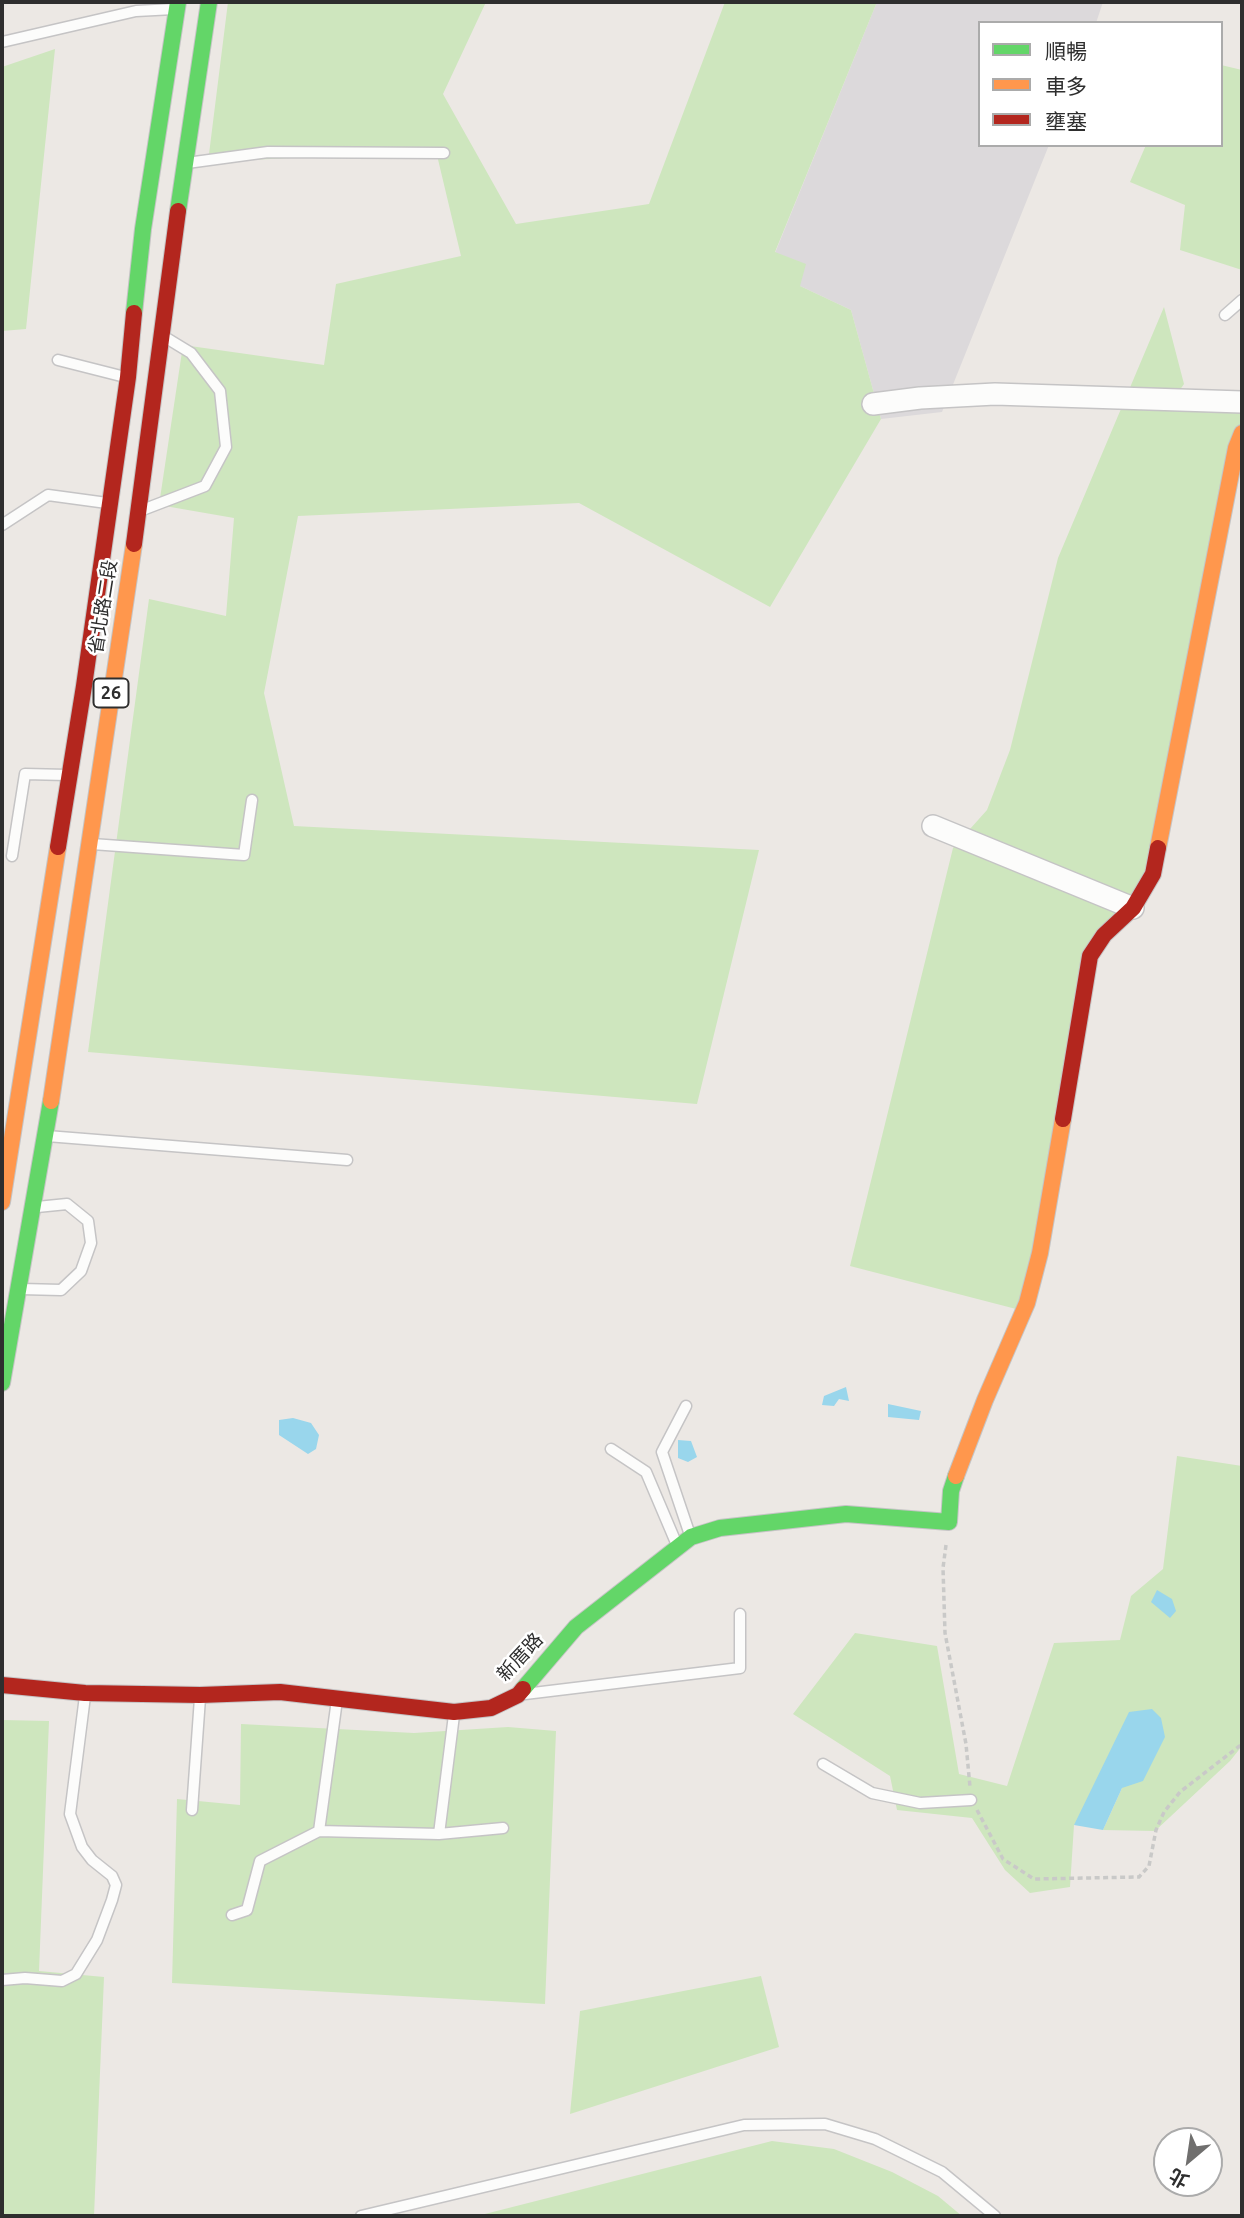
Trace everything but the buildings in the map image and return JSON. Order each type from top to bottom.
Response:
[{"type":"main road","name":"省北路二段","points":[[2,1383],[30,1208],[59,1054],[139,511],[184,163],[209,2]]},
{"type":"main road","name":"省北路二段","points":[[2,1202],[7,1132],[70,776],[110,504],[128,377],[144,229],[177,5]]},
{"type":"main road","points":[[949,1522],[951,1491],[985,1400],[1027,1303],[1040,1253],[1090,956],[1104,935],[1133,908],[1153,874],[1236,449],[1242,433]]},
{"type":"main road","name":"新厝路","points":[[2,1685],[85,1693],[200,1695],[280,1692],[454,1712],[491,1709],[518,1695],[576,1627],[685,1542],[720,1528],[846,1514],[949,1522]]},
{"type":"street","points":[[873,404],[920,398],[995,394],[1242,402]]},
{"type":"street","points":[[933,825],[1133,908]]},
{"type":"street","points":[[7,1132],[44,1135]]},
{"type":"lane","points":[[2,42],[136,10],[177,5]]},
{"type":"lane","points":[[184,163],[268,152],[444,153]]},
{"type":"lane","points":[[1226,315],[1242,300]]},
{"type":"lane","points":[[139,511],[205,486],[226,447],[220,391],[191,353],[163,336]]},
{"type":"lane","points":[[58,360],[128,377]]},
{"type":"lane","points":[[2,524],[48,495],[110,504]]},
{"type":"lane","points":[[12,856],[26,774],[70,776]]},
{"type":"lane","points":[[89,844],[244,855],[252,800]]},
{"type":"lane","points":[[44,1135],[347,1160]]},
{"type":"lane","points":[[18,1289],[61,1290],[81,1271],[91,1243],[88,1222],[66,1204],[30,1208]]},
{"type":"lane","points":[[685,1542],[662,1452],[686,1406]]},
{"type":"lane","points":[[611,1449],[646,1472],[685,1542]]},
{"type":"lane","points":[[518,1695],[740,1668],[740,1614]]},
{"type":"lane","points":[[2,1980],[25,1978],[62,1981],[76,1974],[97,1940],[112,1900],[116,1885],[112,1876],[92,1860],[82,1847],[70,1814],[85,1693]]},
{"type":"lane","points":[[192,1810],[200,1695]]},
{"type":"lane","points":[[319,1831],[337,1698]]},
{"type":"lane","points":[[439,1834],[454,1712]]},
{"type":"lane","points":[[823,1764],[872,1793],[920,1803],[971,1800]]},
{"type":"lane","points":[[232,1915],[247,1910],[260,1861],[319,1831],[439,1834],[503,1828]]},
{"type":"lane","points":[[360,2216],[744,2125],[811,2124],[825,2124],[875,2139],[942,2172],[995,2216]]},
{"type":"path","points":[[949,1522],[943,1568],[945,1633],[966,1744],[971,1800],[1003,1859],[1034,1879],[1139,1877],[1149,1866],[1156,1830],[1164,1812],[1180,1792],[1242,1744]]},
{"type":"shaded area","points":[[877,2],[1103,2],[1097,21],[978,21],[978,147],[1048,147],[942,412],[881,419],[851,310],[800,286],[775,253]]},
{"type":"green space","points":[[228,2],[486,2],[443,94],[516,224],[649,204],[725,2],[877,2],[775,252],[806,264],[800,286],[851,310],[881,419],[770,607],[579,503],[298,516],[264,693],[294,826],[759,850],[697,1104],[88,1052],[149,599],[226,616],[234,518],[159,505],[183,345],[324,365],[336,284],[461,256],[436,151],[208,162]]},
{"type":"green space","points":[[55,49],[26,329],[2,331],[2,67]]},
{"type":"green space","points":[[1223,65],[1242,70],[1242,270],[1180,250],[1185,205],[1130,182],[1145,147],[1223,147]]},
{"type":"green space","points":[[1164,307],[1184,384],[1170,404],[1242,410],[1242,431],[1144,887],[1095,945],[1020,1310],[850,1266],[953,848],[987,810],[1010,750],[1058,558]]},
{"type":"green space","points":[[1177,1456],[1242,1466],[1242,1746],[1230,1761],[1155,1831],[1103,1830],[1122,1788],[1165,1737],[1074,1825],[1070,1887],[1030,1893],[1005,1870],[972,1818],[897,1810],[890,1776],[793,1714],[855,1633],[937,1646],[959,1774],[1007,1786],[1054,1643],[1120,1640],[1131,1596],[1163,1569]]},
{"type":"green space","points":[[2,1720],[49,1721],[39,1971],[104,1977],[94,2216],[2,2216]]},
{"type":"green space","points":[[241,1724],[414,1733],[508,1727],[556,1731],[545,2004],[172,1983],[177,1799],[240,1805]]},
{"type":"green space","points":[[761,1976],[779,2047],[570,2114],[580,2011]]},
{"type":"green space","points":[[772,2141],[834,2149],[892,2172],[938,2196],[962,2216],[477,2216]]},
{"type":"water","points":[[846,1387],[849,1401],[839,1399],[834,1406],[822,1405],[824,1396]]},
{"type":"water","points":[[888,1404],[921,1411],[919,1420],[888,1417]]},
{"type":"water","points":[[293,1418],[311,1423],[319,1435],[316,1449],[308,1454],[279,1435],[279,1420]]},
{"type":"water","points":[[678,1440],[691,1441],[697,1457],[688,1462],[678,1458]]},
{"type":"water","points":[[1157,1590],[1172,1599],[1176,1611],[1170,1618],[1151,1602]]},
{"type":"water","points":[[1152,1709],[1161,1718],[1165,1737],[1143,1781],[1122,1788],[1103,1830],[1074,1825],[1129,1712]]},
{"type":"traffic: fast","points":[[134,313],[143,229],[178,2]]},
{"type":"traffic: fast","points":[[178,211],[209,2]]},
{"type":"traffic: fast","points":[[2,1383],[51,1101]]},
{"type":"traffic: fast","points":[[523,1689],[576,1627],[691,1537],[720,1528],[846,1514],[949,1522],[951,1491],[956,1476]]},
{"type":"traffic: slow","points":[[1158,848],[1236,448],[1242,433]]},
{"type":"traffic: slow","points":[[51,1101],[134,544]]},
{"type":"traffic: slow","points":[[2,1202],[58,847]]},
{"type":"traffic: slow","points":[[956,1476],[1027,1303],[1040,1253],[1063,1119]]},
{"type":"traffic: jam","points":[[134,544],[178,211]]},
{"type":"traffic: jam","points":[[58,847],[128,377],[134,313]]},
{"type":"traffic: jam","points":[[1063,1119],[1090,956],[1104,935],[1133,908],[1153,874],[1158,848]]},
{"type":"traffic: jam","points":[[2,1685],[85,1693],[200,1695],[280,1692],[454,1712],[491,1708],[518,1695],[523,1689]]}]
